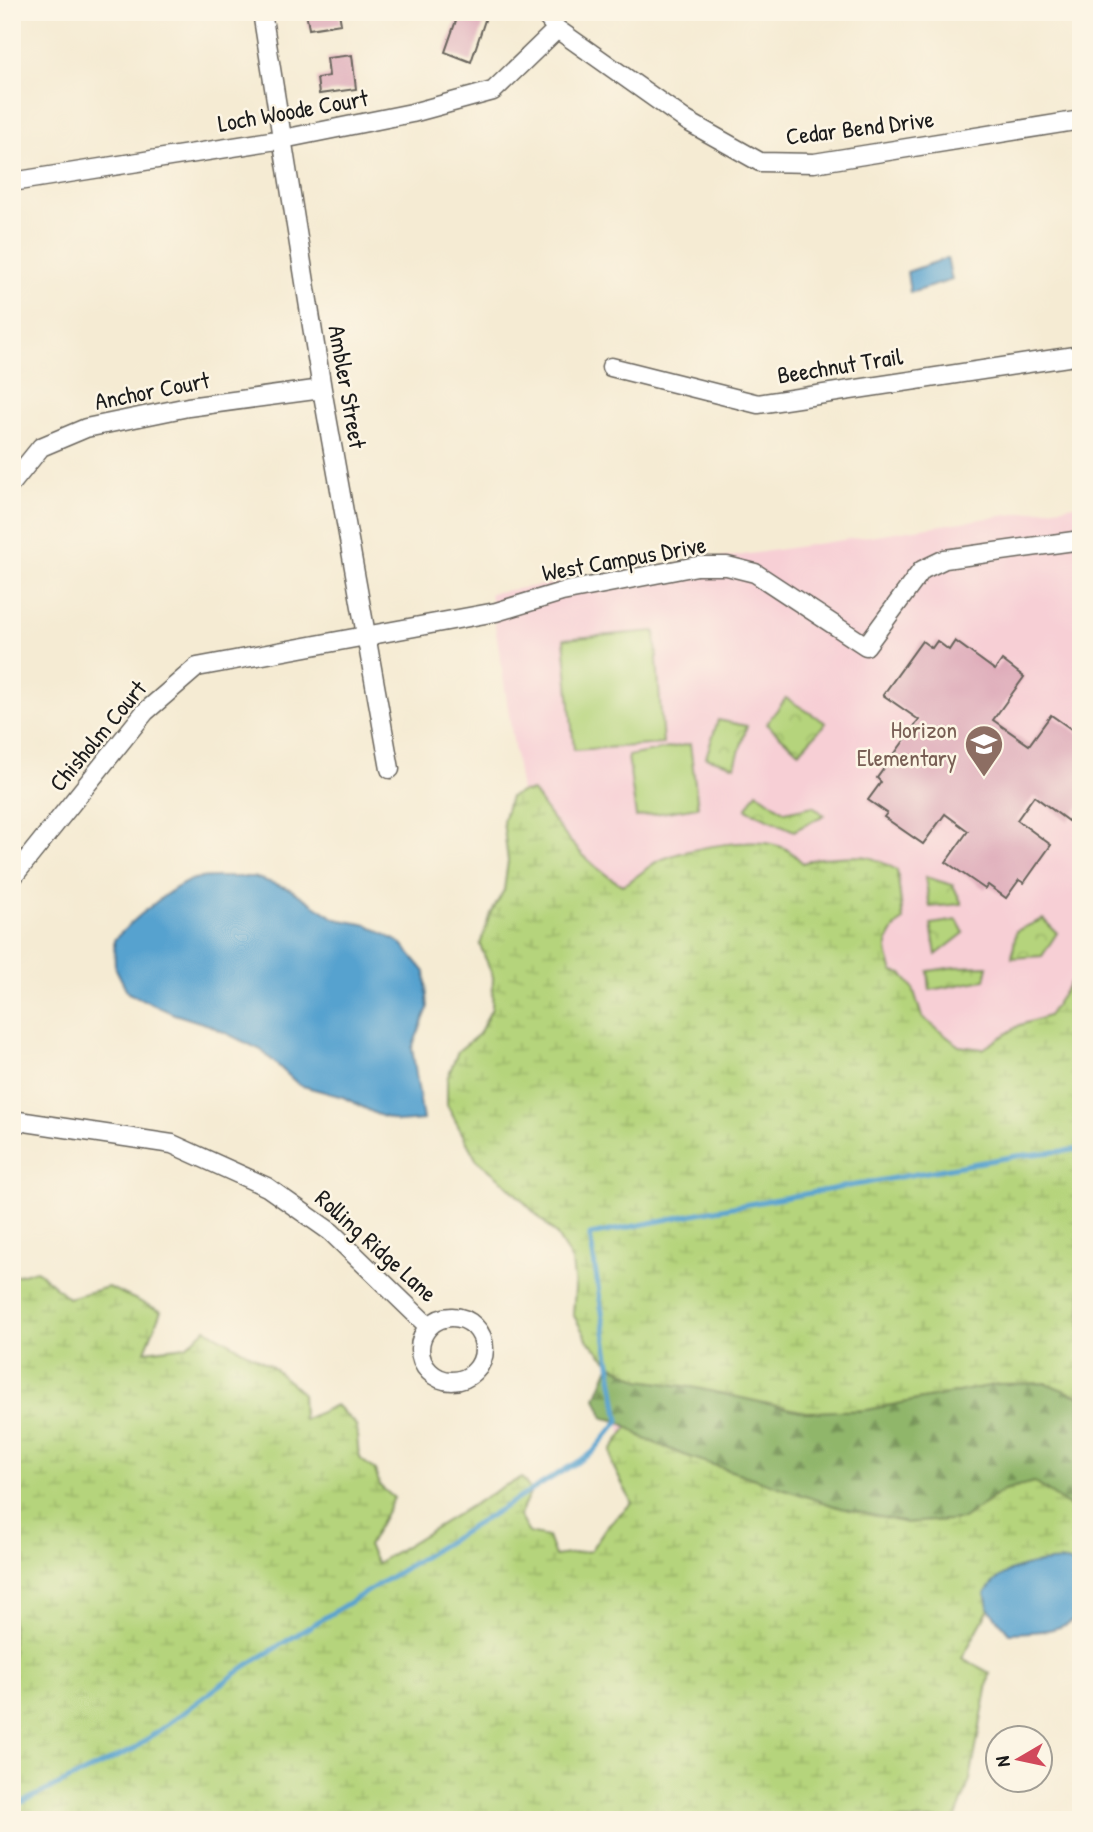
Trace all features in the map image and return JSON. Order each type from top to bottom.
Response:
[{"type":"street","name":"Ambler Street","points":[[262,12],[322,389],[390,769]]},
{"type":"street","name":"Cedar Bend Drive","points":[[543,12],[557,29],[687,121],[760,162],[814,163],[1081,120]]},
{"type":"street","name":"Loch Woode Court","points":[[12,183],[282,139],[412,113],[493,91],[557,29]]},
{"type":"street","name":"Beechnut Trail","points":[[611,366],[758,404],[1081,355]]},
{"type":"street","name":"Anchor Court","points":[[12,483],[41,447],[86,428],[188,407],[322,389]]},
{"type":"street","name":"West Campus Drive","points":[[367,636],[496,612],[562,592],[697,566],[727,566],[755,573],[866,646],[922,570],[945,559],[1081,540]]},
{"type":"street","name":"Chisholm Court","points":[[12,878],[145,712],[197,667],[367,636]]},
{"type":"street","name":"Rolling Ridge Lane","points":[[12,1120],[172,1144],[267,1187],[331,1233],[428,1326]]},
{"type":"shaded area","points":[[1081,504],[1081,1432],[632,1503],[490,593]]},
{"type":"green space","points":[[655,631],[663,744],[574,750],[564,639]]},
{"type":"green space","points":[[786,698],[826,723],[799,752],[766,724]]},
{"type":"green space","points":[[718,720],[747,726],[735,766],[706,757]]},
{"type":"green space","points":[[690,744],[698,807],[636,817],[628,756]]},
{"type":"green space","points":[[533,791],[561,831],[583,855],[622,885],[658,861],[687,851],[726,844],[763,843],[779,846],[803,863],[820,858],[862,856],[897,870],[903,920],[888,938],[887,950],[893,972],[902,974],[913,988],[922,1017],[959,1046],[983,1049],[1020,1025],[1048,1016],[1081,967],[1081,1397],[1046,1383],[998,1384],[866,1410],[806,1412],[692,1387],[640,1380],[611,1364],[588,1341],[573,1314],[575,1289],[572,1261],[556,1234],[503,1181],[476,1159],[447,1105],[447,1079],[458,1051],[479,1034],[492,1008],[493,977],[480,945],[489,917],[504,890],[508,861],[503,821],[510,797]]},
{"type":"green space","points":[[757,792],[785,812],[813,806],[824,815],[794,831],[746,809]]},
{"type":"green space","points":[[925,877],[953,885],[962,904],[930,907]]},
{"type":"green space","points":[[1043,919],[1057,933],[1042,956],[1012,958],[1016,931]]},
{"type":"green space","points":[[957,920],[964,933],[936,955],[931,924]]},
{"type":"green space","points":[[988,966],[985,980],[930,990],[928,971]]},
{"type":"green space","points":[[36,1270],[68,1298],[108,1287],[161,1311],[145,1351],[186,1346],[206,1329],[271,1366],[302,1393],[303,1420],[336,1405],[356,1425],[359,1458],[375,1470],[380,1486],[394,1498],[368,1546],[377,1563],[504,1486],[522,1478],[531,1491],[519,1516],[529,1533],[548,1537],[555,1556],[590,1551],[607,1526],[632,1503],[613,1466],[611,1450],[628,1427],[645,1439],[681,1454],[840,1508],[906,1523],[963,1519],[1004,1490],[1034,1482],[1072,1508],[1081,1518],[1081,1569],[1068,1561],[985,1594],[989,1609],[962,1658],[990,1673],[970,1780],[955,1820],[12,1820],[12,1277]]},
{"type":"green space","points":[[610,1364],[640,1380],[692,1387],[806,1412],[866,1410],[998,1384],[1046,1383],[1081,1397],[1081,1518],[1072,1508],[1034,1482],[1004,1490],[963,1519],[906,1523],[840,1508],[681,1454],[645,1439],[619,1421],[604,1418],[596,1398]]},
{"type":"water","points":[[947,258],[952,280],[910,293],[907,272]]},
{"type":"water","points":[[254,877],[290,889],[336,919],[368,925],[402,944],[425,972],[428,1008],[412,1048],[423,1120],[399,1122],[343,1097],[299,1085],[261,1050],[209,1025],[174,1014],[128,993],[115,967],[114,940],[130,924],[174,889],[194,879]]},
{"type":"water","points":[[1068,1561],[1081,1569],[1081,1614],[1056,1628],[1009,1633],[989,1609],[985,1594],[992,1584],[1010,1571],[1021,1567]]},
{"type":"building","points":[[306,12],[339,12],[341,24],[309,29]]},
{"type":"building","points":[[459,12],[486,17],[471,62],[445,52]]},
{"type":"building","points":[[352,55],[356,89],[319,94],[317,78],[329,76],[327,58]]},
{"type":"building","points":[[922,641],[932,648],[937,641],[949,650],[955,641],[995,670],[1002,660],[1024,677],[993,720],[1029,745],[1051,715],[1081,736],[1081,804],[1068,821],[1034,796],[1017,820],[1051,845],[1024,883],[1019,880],[1006,898],[988,885],[985,889],[946,862],[968,831],[945,814],[923,844],[884,817],[887,813],[868,800],[881,782],[877,778],[919,720],[883,695]]},
{"type":"waterway","points":[[12,1807],[134,1749],[246,1666],[592,1453],[619,1421],[590,1235],[1016,1156],[1081,1149]]},
{"type":"place","name":"Horizon Elementary","points":[[984,778]]}]
